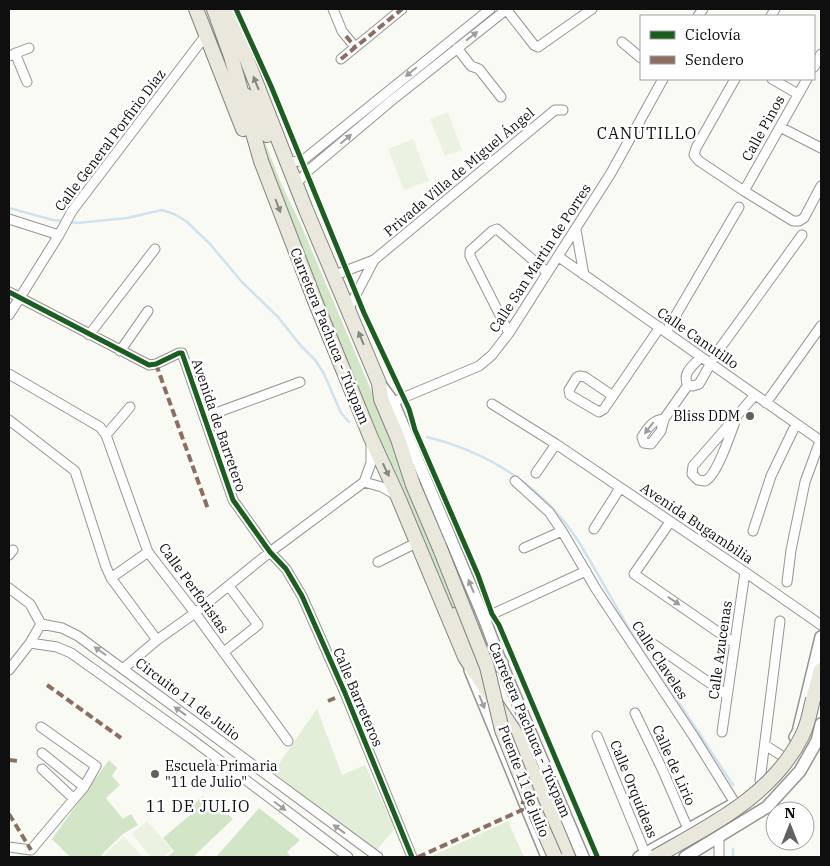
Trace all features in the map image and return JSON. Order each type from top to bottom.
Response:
[{"type":"main road","points":[[196,9],[248,142],[261,161]]},
{"type":"main road","points":[[204,9],[220,50],[260,118],[284,176],[306,210]]},
{"type":"main road","name":"Carretera Pachuca - Túxpam","points":[[214,9],[232,56],[237,80],[261,161],[315,301],[371,438],[398,496],[465,657],[487,690]]},
{"type":"main road","name":"Carretera Pachuca - Túxpam","points":[[226,9],[306,210],[349,308],[379,384],[381,399],[398,439],[413,485],[439,546]]},
{"type":"main road","name":"Puente 11 de julio","points":[[439,546],[488,667],[502,730],[550,857]]},
{"type":"main road","points":[[435,585],[458,619],[484,665],[489,666],[500,663]]},
{"type":"main road","points":[[672,857],[761,801],[779,784],[793,766],[810,738],[818,699],[821,670]]},
{"type":"main road","name":"Puente 11 de julio","points":[[487,690],[520,740],[577,854]]},
{"type":"main road","points":[[646,856],[729,814],[756,795],[787,761],[803,735],[818,699]]},
{"type":"street","points":[[333,9],[342,31],[355,47]]},
{"type":"street","points":[[341,59],[402,9]]},
{"type":"street","points":[[287,162],[302,161],[490,9]]},
{"type":"street","points":[[296,184],[309,170],[390,102],[507,9],[538,47],[592,9]]},
{"type":"street","name":"Calle General Porfirio Díaz","points":[[9,315],[61,233],[72,211],[206,35]]},
{"type":"street","points":[[622,42],[640,57]]},
{"type":"street","points":[[28,82],[12,55],[29,48]]},
{"type":"street","points":[[457,48],[472,66],[479,69],[501,97]]},
{"type":"street","points":[[815,65],[821,54]]},
{"type":"street","name":"Calle San Martin de Porres","points":[[393,402],[479,366],[492,355],[509,333],[576,230],[620,157],[662,80]]},
{"type":"street","points":[[734,80],[696,148],[694,155],[699,161],[793,221],[799,221],[804,218],[821,186]]},
{"type":"street","points":[[774,80],[798,94]]},
{"type":"street","name":"Calle Pinos","points":[[744,191],[806,80]]},
{"type":"street","points":[[384,94],[390,102]]},
{"type":"street","name":"Privada Villa de Miguel Ángel","points":[[334,275],[374,260],[554,110],[563,110]]},
{"type":"street","points":[[780,126],[821,148]]},
{"type":"street","points":[[613,396],[585,377],[580,376],[569,390],[570,395],[599,412],[604,409],[663,330],[740,207]]},
{"type":"street","points":[[9,219],[61,233]]},
{"type":"street","points":[[509,333],[470,256],[470,251],[492,231],[497,229],[547,272]]},
{"type":"street","points":[[576,230],[584,275]]},
{"type":"street","points":[[688,385],[699,384],[710,363],[802,235]]},
{"type":"street","points":[[89,334],[155,248]]},
{"type":"street","name":"Calle Canutillo","points":[[559,257],[821,441]]},
{"type":"street","name":"Privada Villa de Miguel Ángel","points":[[349,308],[374,260]]},
{"type":"street","points":[[353,268],[361,284]]},
{"type":"street","points":[[9,292],[120,351],[148,310]]},
{"type":"street","points":[[766,402],[821,326]]},
{"type":"street","name":"Avenida de Barretero","points":[[120,351],[149,365],[156,364],[179,352],[182,353],[233,500],[270,552]]},
{"type":"street","points":[[688,385],[685,379],[686,374],[701,357]]},
{"type":"street","points":[[9,374],[100,427],[106,436],[130,407]]},
{"type":"street","points":[[205,416],[300,382]]},
{"type":"street","name":"Carretera Pachuca - Túxpam","points":[[379,384],[393,402],[484,618],[500,663],[577,854]]},
{"type":"street","points":[[664,419],[688,385]]},
{"type":"street","points":[[736,419],[712,477],[709,480],[698,480],[692,474],[693,466],[756,395]]},
{"type":"street","name":"Avenida Bugambilia","points":[[492,404],[556,444],[821,626]]},
{"type":"street","points":[[9,420],[75,471],[111,578],[157,640]]},
{"type":"street","points":[[753,531],[771,476],[796,424]]},
{"type":"street","name":"Calle Perforistas","points":[[106,436],[148,552],[195,612],[288,742]]},
{"type":"street","points":[[124,668],[270,552],[364,482],[371,463],[371,438]]},
{"type":"street","points":[[787,582],[791,550],[805,482],[821,441]]},
{"type":"street","points":[[536,473],[556,444]]},
{"type":"street","points":[[702,455],[717,465]]},
{"type":"street","name":"Calle Claveles","points":[[515,481],[548,512],[562,531],[735,803]]},
{"type":"street","points":[[364,482],[382,487],[398,496]]},
{"type":"street","points":[[594,529],[620,488]]},
{"type":"street","points":[[670,522],[634,574],[734,642]]},
{"type":"street","points":[[524,548],[562,531]]},
{"type":"street","points":[[378,562],[416,543]]},
{"type":"street","points":[[111,578],[148,552]]},
{"type":"street","name":"Calle Barreteros","points":[[270,552],[286,569],[302,596],[346,694],[412,857]]},
{"type":"street","points":[[484,618],[586,571]]},
{"type":"street","name":"Calle Azucenas","points":[[722,732],[745,572]]},
{"type":"street","points":[[224,652],[258,625],[229,586]]},
{"type":"street","points":[[9,670],[30,643],[41,624],[30,604],[10,590]]},
{"type":"street","points":[[760,781],[780,621]]},
{"type":"street","name":"Circuito 11 de Julio","points":[[41,624],[62,628],[78,636],[124,668],[378,857]]},
{"type":"street","points":[[646,856],[671,838],[735,803],[760,781],[782,756],[798,732],[821,637]]},
{"type":"street","points":[[646,639],[727,695]]},
{"type":"street","points":[[30,643],[57,647],[71,652],[190,738],[348,857]]},
{"type":"street","name":"Carretera Pachuca - Túxpam","points":[[465,657],[530,808]]},
{"type":"street","name":"Calle de Lirio","points":[[635,713],[688,829]]},
{"type":"street","points":[[671,838],[674,850],[679,855],[685,857],[767,807],[800,771],[817,741],[821,724]]},
{"type":"street","points":[[190,738],[199,725]]},
{"type":"street","points":[[9,847],[31,850],[84,787],[96,766],[41,727]]},
{"type":"street","name":"Calle Orquídeas","points":[[598,736],[646,856]]},
{"type":"street","points":[[765,745],[782,756]]},
{"type":"street","points":[[42,753],[84,787]]},
{"type":"street","points":[[42,769],[74,799]]},
{"type":"street","points":[[530,808],[549,824],[564,857]]},
{"type":"street","points":[[719,838],[719,857]]},
{"type":"street","points":[[577,854],[588,857]]},
{"type":"green space","points":[[448,112],[462,150],[445,156],[430,119]]},
{"type":"green space","points":[[257,122],[281,183],[301,225],[396,449],[409,491],[458,616],[444,595],[309,271],[254,123]]},
{"type":"green space","points":[[413,139],[429,181],[404,190],[388,149]]},
{"type":"green space","points":[[317,709],[342,775],[365,765],[395,828],[375,852],[273,772]]},
{"type":"green space","points":[[109,760],[117,768],[112,776],[120,785],[106,798],[123,819],[131,814],[138,825],[123,834],[101,855],[103,857],[70,857],[52,839]]},
{"type":"green space","points":[[203,796],[216,809],[224,810],[233,819],[193,857],[167,857],[174,851],[163,838],[190,815],[187,810]]},
{"type":"green space","points":[[259,808],[300,840],[287,852],[290,856],[216,857]]},
{"type":"green space","points":[[147,821],[172,850],[163,857],[151,857],[132,834]]},
{"type":"green space","points":[[508,821],[524,857],[430,857]]},
{"type":"green space","points":[[124,836],[143,857],[106,857],[104,855]]},
{"type":"waterway","points":[[9,208],[53,220],[64,221]]},
{"type":"waterway","points":[[70,222],[127,218],[162,210],[186,221],[210,244],[242,282],[278,317],[301,346],[316,361],[324,374],[341,413],[349,422]]},
{"type":"waterway","points":[[427,437],[471,452],[512,474],[530,487],[563,520],[577,539],[649,661],[733,785]]},
{"type":"waterway","points":[[733,849],[733,857]]},
{"type":"marked path","points":[[341,59],[402,9]]},
{"type":"marked path","points":[[346,36],[355,47]]},
{"type":"marked path","points":[[156,364],[208,509]]},
{"type":"marked path","points":[[47,685],[121,738]]},
{"type":"marked path","points":[[328,701],[335,698]]},
{"type":"marked path","points":[[9,760],[18,761]]},
{"type":"marked path","points":[[418,857],[522,810],[523,801]]},
{"type":"marked path","points":[[9,814],[31,850]]},
{"type":"cycle path","points":[[236,9],[271,86],[364,313],[409,409],[415,430],[478,575],[492,614],[499,625],[597,856]]},
{"type":"cycle path","points":[[9,292],[149,365],[182,353],[233,500],[270,552],[286,569],[302,596],[345,693],[412,857]]},
{"type":"place","name":"Bliss DDM","points":[[750,416]]},
{"type":"place","name":"Escuela Primaria \"11 de Julio\"","points":[[155,774]]},
{"type":"district","name":"CANUTILLO","points":[[647,133]]},
{"type":"district","name":"11 DE JULIO","points":[[198,806]]}]
